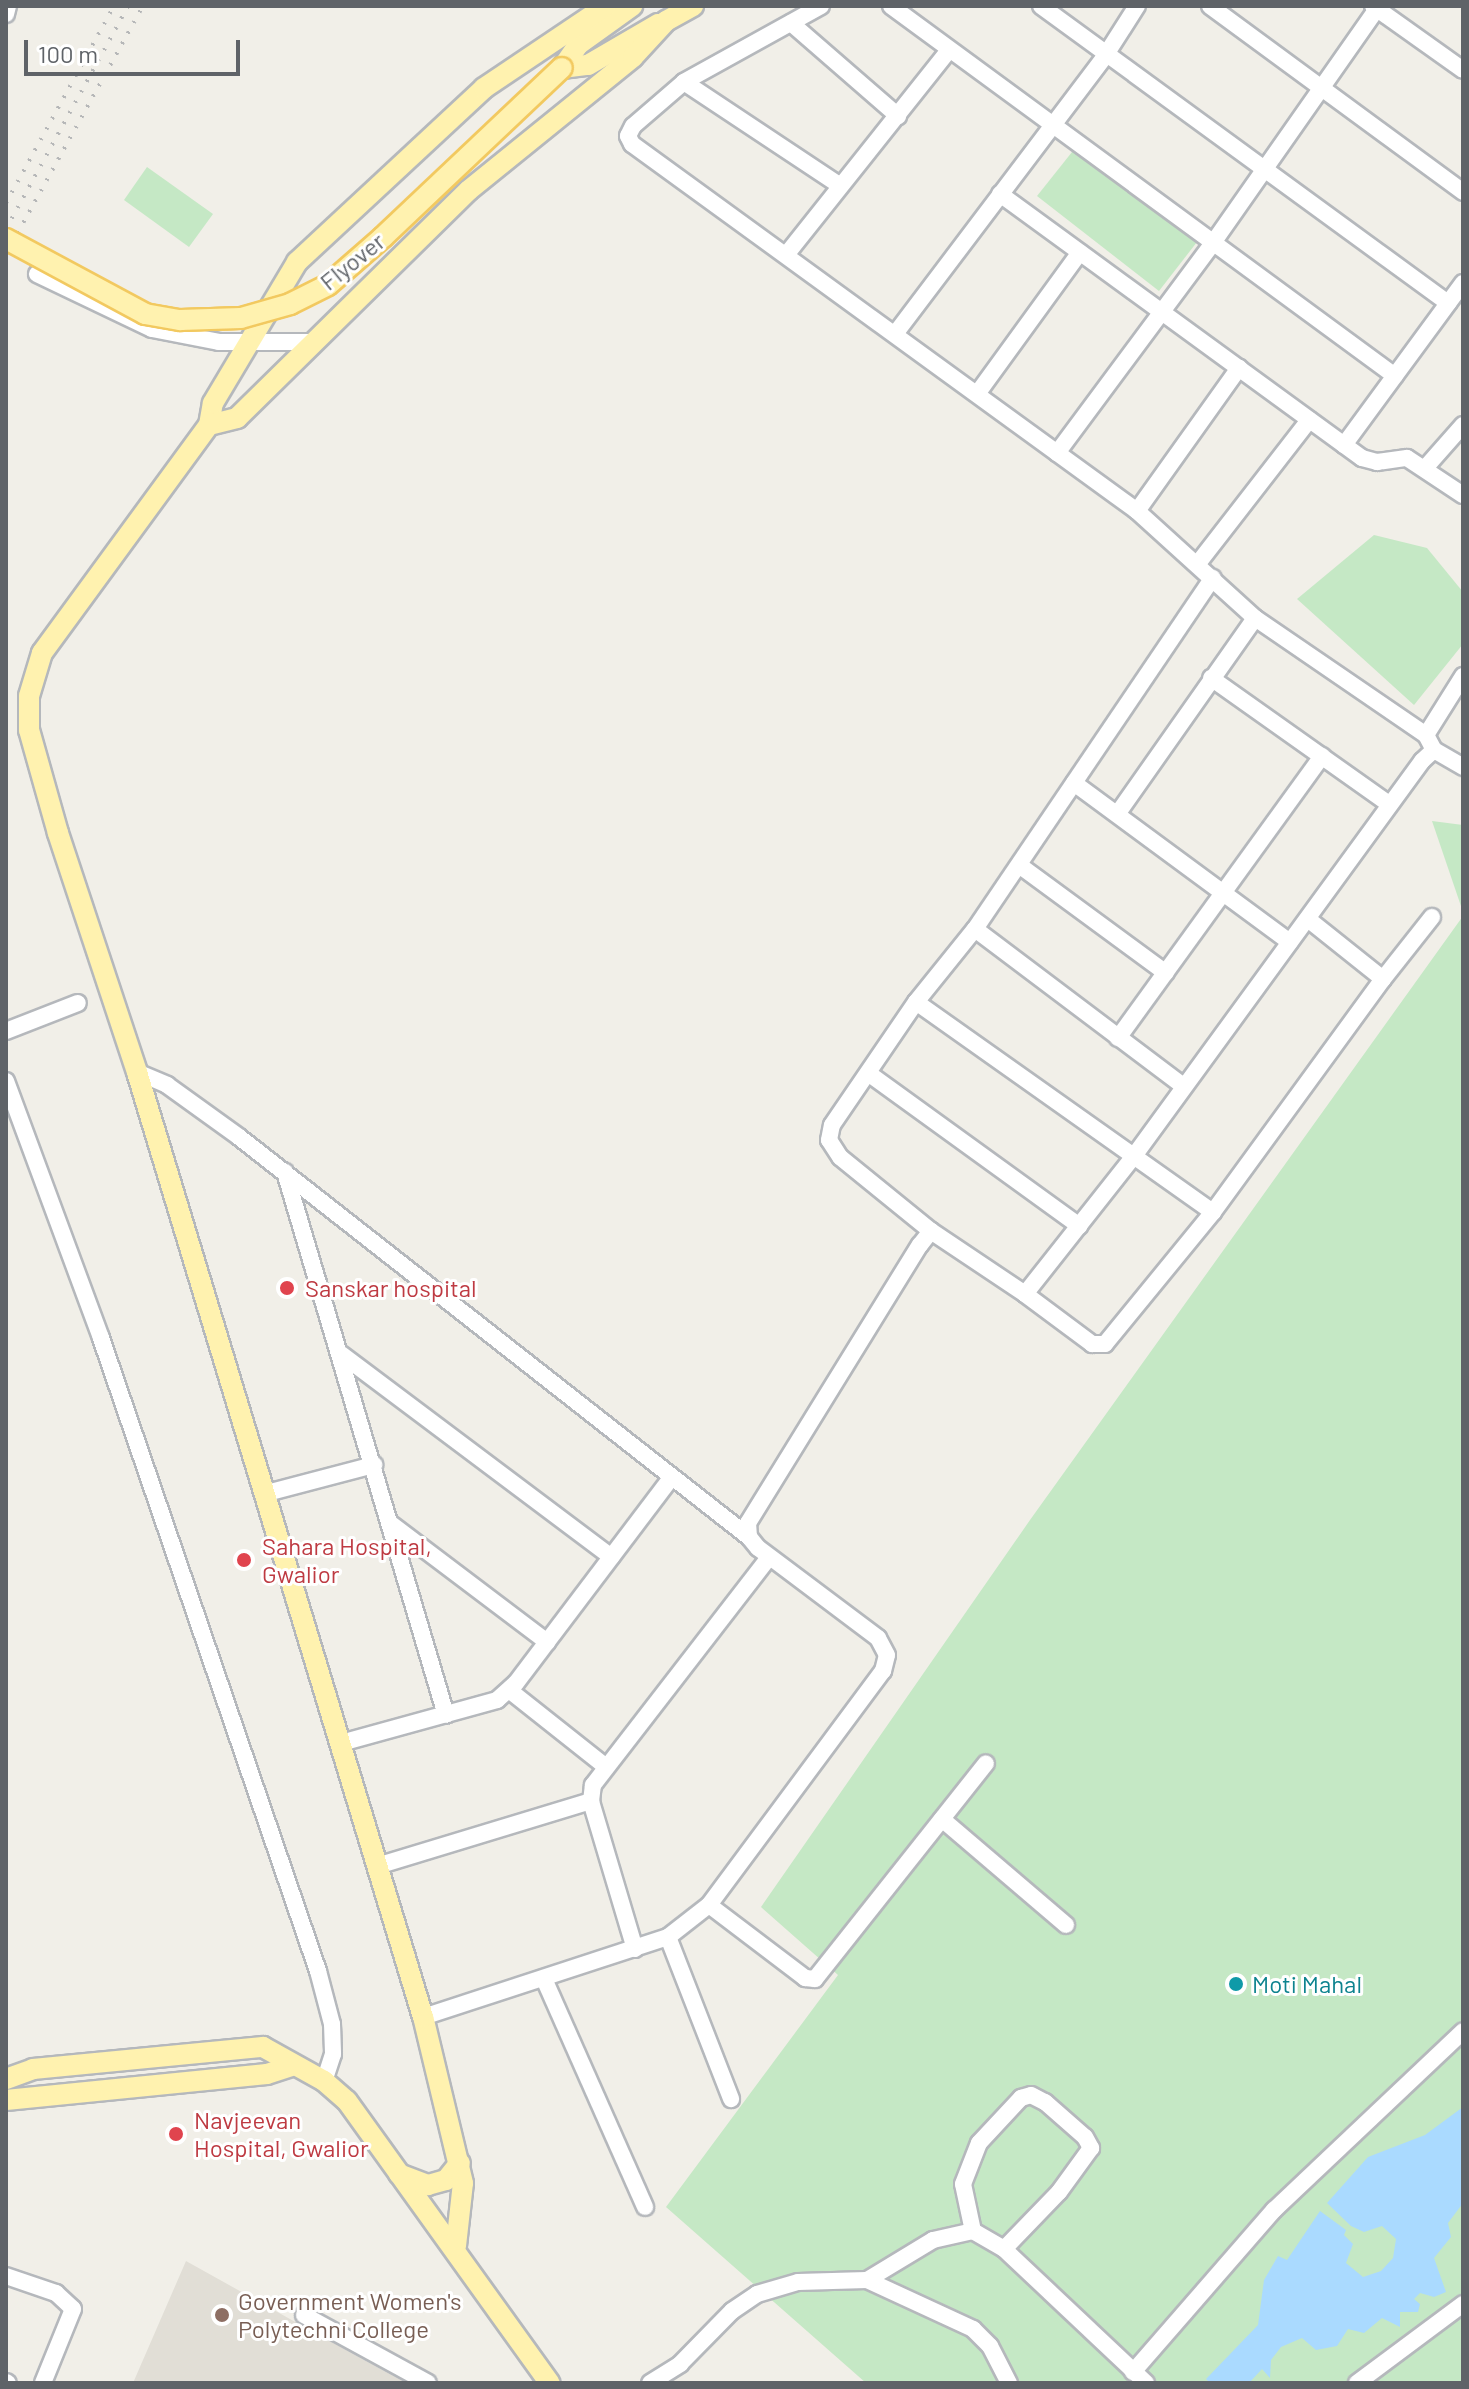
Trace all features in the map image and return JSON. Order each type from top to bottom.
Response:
[{"type":"main road","points":[[209,425],[237,418],[469,190],[633,57],[666,21],[693,6]]},
{"type":"main road","points":[[456,2246],[463,2183],[423,2017],[267,1493],[137,1072],[58,833],[29,730],[29,696],[42,653],[209,425],[213,403],[283,279],[317,242],[484,88],[620,8]]},
{"type":"main road","name":"Flyover","points":[[6,239],[145,314],[180,320],[241,318],[290,304],[328,285],[372,247],[562,68],[578,45],[620,8]]},
{"type":"main road","name":"Flyover","points":[[562,68],[588,65],[632,36],[666,21]]},
{"type":"main road","points":[[6,2072],[263,2047],[291,2066],[324,2081],[347,2101],[456,2246],[550,2383]]},
{"type":"main road","points":[[6,2100],[267,2074],[291,2066]]},
{"type":"main road","points":[[6,2079],[33,2069]]},
{"type":"main road","points":[[399,2174],[428,2185],[446,2180],[460,2163]]},
{"type":"street","points":[[6,14],[8,6]]},
{"type":"street","points":[[821,6],[737,48],[684,82],[633,126],[628,136],[632,144],[1137,511],[1199,562],[1255,618],[1426,735],[1434,750],[1463,767]]},
{"type":"street","points":[[891,6],[948,51],[1215,240],[1395,376]]},
{"type":"street","points":[[1041,6],[1105,56],[1264,166],[1448,303]]},
{"type":"street","points":[[895,334],[1105,56],[1137,6]]},
{"type":"street","points":[[1210,6],[1463,192]]},
{"type":"street","points":[[1057,453],[1215,240],[1376,7],[1463,70]]},
{"type":"street","points":[[791,23],[898,116]]},
{"type":"street","points":[[786,255],[948,51]]},
{"type":"street","points":[[684,82],[839,185]]},
{"type":"street","points":[[1000,194],[1344,445],[1377,462],[1407,458],[1426,467],[1463,495]]},
{"type":"street","points":[[977,394],[1080,252]]},
{"type":"street","points":[[37,274],[152,329],[248,344],[313,342]]},
{"type":"street","points":[[1344,445],[1463,283]]},
{"type":"street","points":[[1137,511],[1239,368]]},
{"type":"street","points":[[1199,562],[1309,420]]},
{"type":"street","points":[[1426,467],[1463,425]]},
{"type":"street","points":[[1213,578],[975,929],[916,1002],[832,1125],[829,1140],[840,1157],[931,1231],[1025,1294],[1092,1344],[1105,1344],[1213,1212],[1432,917]]},
{"type":"street","points":[[1118,813],[1255,618]]},
{"type":"street","points":[[1426,735],[1463,676]]},
{"type":"street","points":[[1211,678],[1389,804]]},
{"type":"street","points":[[1025,1294],[1134,1156],[1309,920],[1389,804],[1434,750]]},
{"type":"street","points":[[1118,1038],[1322,756]]},
{"type":"street","points":[[1074,783],[1290,942]]},
{"type":"street","points":[[1019,865],[1166,973]]},
{"type":"street","points":[[1309,920],[1383,979]]},
{"type":"street","points":[[975,929],[1183,1086]]},
{"type":"street","points":[[916,1002],[1213,1212]]},
{"type":"street","points":[[6,1031],[78,1003]]},
{"type":"street","points":[[137,1072],[167,1085],[285,1172],[749,1537],[769,1557],[878,1638],[887,1655],[883,1671],[850,1721],[709,1905],[668,1937],[545,1981],[423,2017]]},
{"type":"street","points":[[868,1073],[1079,1226]]},
{"type":"street","points":[[6,1081],[101,1338],[318,1971],[332,2024],[333,2054],[324,2081]]},
{"type":"street","points":[[285,1172],[446,1715]]},
{"type":"street","points":[[749,1537],[749,1516],[931,1231]]},
{"type":"street","points":[[340,1353],[611,1557]]},
{"type":"street","points":[[267,1493],[374,1465]]},
{"type":"street","points":[[341,1743],[497,1700],[509,1690],[547,1642],[672,1477]]},
{"type":"street","points":[[391,1524],[547,1642]]},
{"type":"street","points":[[635,1949],[591,1801],[605,1766],[769,1557]]},
{"type":"street","points":[[509,1690],[605,1766]]},
{"type":"street","points":[[709,1905],[805,1978],[815,1979],[986,1763]]},
{"type":"street","points":[[377,1866],[591,1801]]},
{"type":"street","points":[[942,1819],[1066,1925]]},
{"type":"street","points":[[668,1937],[731,2099]]},
{"type":"street","points":[[545,1981],[645,2207]]},
{"type":"street","points":[[867,2280],[933,2240],[973,2231],[1004,2249],[1139,2378],[1274,2210],[1463,2031]]},
{"type":"street","points":[[973,2231],[963,2184],[979,2143],[1021,2098],[1031,2095],[1045,2102],[1085,2137],[1091,2148],[1059,2192],[1004,2249]]},
{"type":"street","points":[[6,2276],[56,2293],[73,2309],[43,2383]]},
{"type":"street","points":[[650,2383],[680,2364],[732,2311],[757,2294],[798,2282],[867,2280],[973,2329],[997,2355],[1009,2383]]},
{"type":"street","points":[[1357,2383],[1463,2304]]},
{"type":"street","points":[[304,2315],[428,2383]]},
{"type":"shaded area","name":"Government Women's Polytechni College","points":[[186,2261],[351,2353],[406,2383],[133,2383]]},
{"type":"green space","points":[[1076,147],[1197,242],[1159,291],[1037,196]]},
{"type":"green space","points":[[147,167],[213,214],[189,247],[124,200]]},
{"type":"green space","points":[[1374,535],[1427,548],[1463,592],[1463,644],[1414,705],[1297,599]]},
{"type":"green space","points":[[1432,821],[1463,825],[1463,912]]},
{"type":"green space","points":[[1463,916],[1463,2383],[866,2383],[666,2207],[838,1975],[761,1907],[1030,1520]]},
{"type":"water","points":[[1463,2107],[1463,2203],[1448,2223],[1451,2237],[1434,2258],[1446,2292],[1434,2297],[1420,2293],[1414,2299],[1420,2304],[1418,2312],[1400,2312],[1400,2327],[1382,2318],[1364,2333],[1348,2329],[1337,2346],[1316,2350],[1302,2338],[1281,2347],[1271,2360],[1270,2378],[1262,2369],[1249,2383],[1210,2383],[1206,2379],[1258,2325],[1264,2280],[1278,2256],[1287,2260],[1320,2211],[1346,2230],[1344,2235],[1353,2244],[1346,2263],[1363,2277],[1381,2271],[1393,2258],[1396,2239],[1382,2226],[1364,2232],[1351,2226],[1327,2203],[1368,2157],[1425,2135]]},
{"type":"railway","points":[[6,203],[114,6]]},
{"type":"railway","points":[[6,229],[128,6]]},
{"type":"railway","points":[[6,254],[143,6]]},
{"type":"place","name":"Sanskar hospital","points":[[287,1288]]},
{"type":"place","name":"Sahara Hospital, Gwalior","points":[[244,1560]]},
{"type":"place","name":"Moti Mahal","points":[[1236,1984]]},
{"type":"place","name":"Navjeevan Hospital, Gwalior","points":[[176,2134]]},
{"type":"place","name":"Government Women's Polytechni College","points":[[222,2315]]}]
